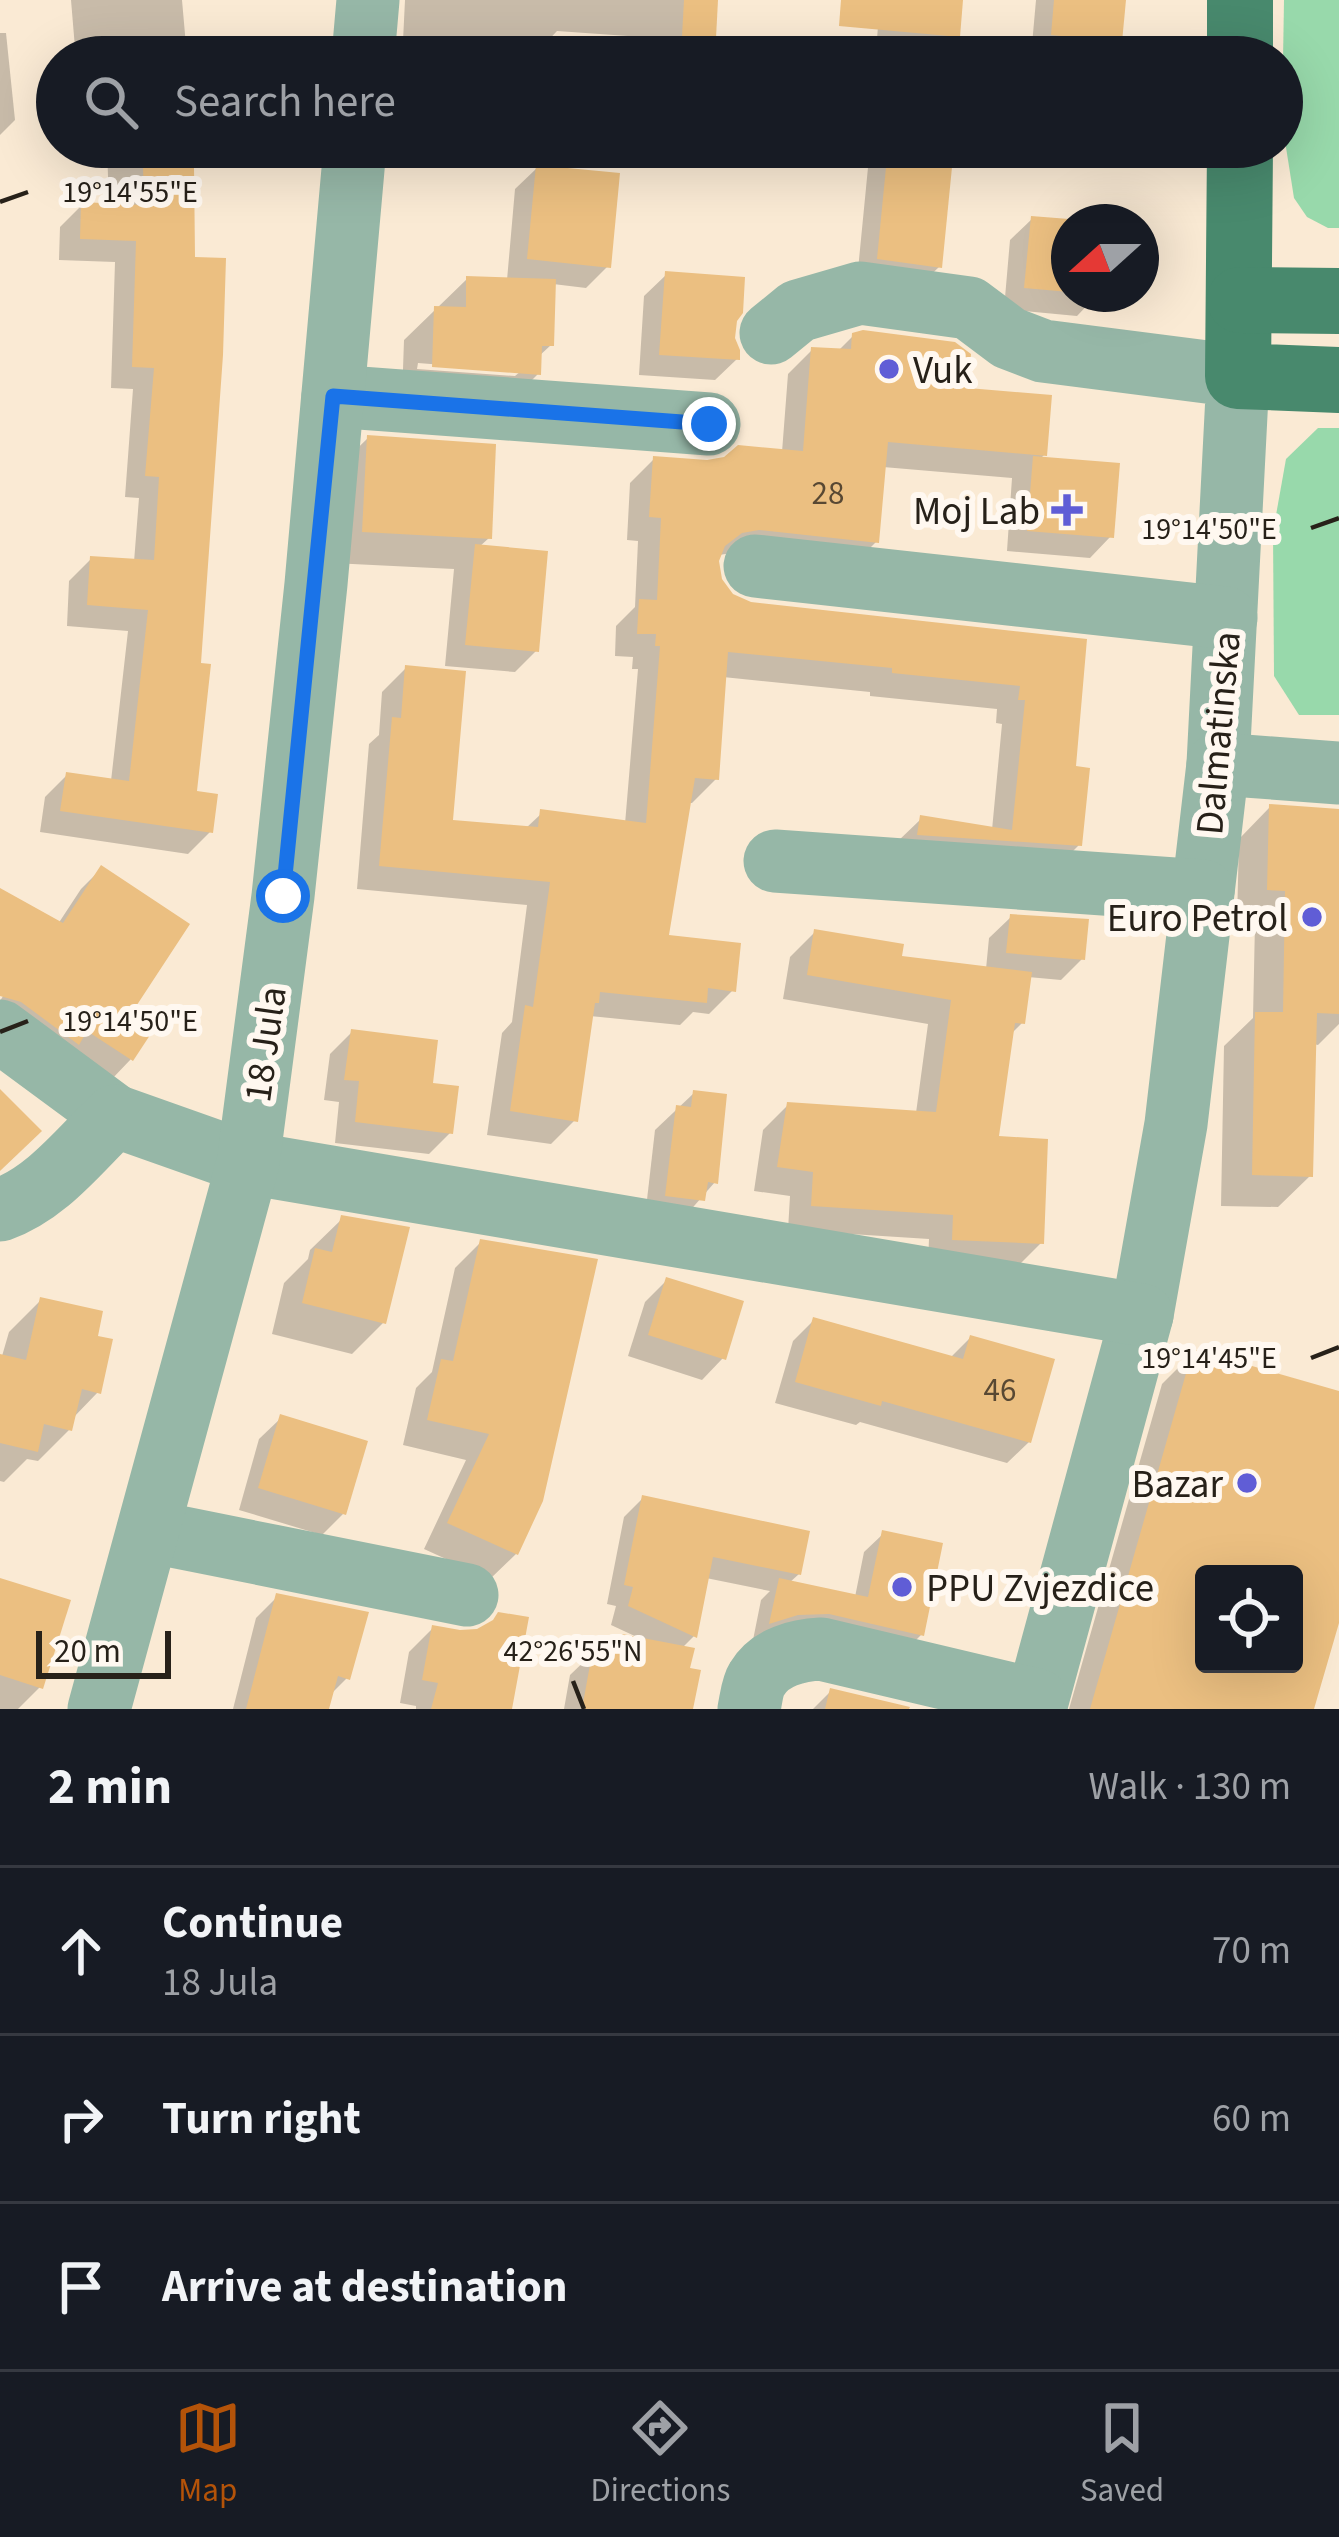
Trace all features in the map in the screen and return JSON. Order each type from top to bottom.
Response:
[{"type":"main road","points":[[1240,0],[1240,36]]},
{"type":"main road","name":"Dalmatinska","points":[[1238,376],[1240,168]]},
{"type":"main road","points":[[1240,300],[1339,301]]},
{"type":"main road","points":[[1238,376],[1339,380]]},
{"type":"street","points":[[365,36],[368,0]]},
{"type":"street","name":"18 Jula","points":[[100,1709],[248,1163],[283,896],[353,168]]},
{"type":"street","points":[[771,333],[798,311],[860,293],[969,308],[1009,338],[1042,351],[1238,376]]},
{"type":"street","name":"Dalmatinska","points":[[1036,1705],[1142,1315],[1176,1124],[1203,891],[1244,766],[1226,618],[1238,376]]},
{"type":"street","points":[[333,396],[709,424]]},
{"type":"street","points":[[755,566],[1226,618]]},
{"type":"street","points":[[1244,766],[1339,773]]},
{"type":"street","points":[[776,861],[1203,891]]},
{"type":"street","points":[[0,1031],[116,1116],[248,1163],[1142,1315]]},
{"type":"street","points":[[0,1210],[42,1186],[116,1116]]},
{"type":"street","points":[[148,1531],[467,1595]]},
{"type":"street","points":[[749,1709],[755,1680],[769,1666],[784,1656],[821,1648],[1036,1705]]},
{"type":"green space","points":[[1284,0],[1339,0],[1339,228],[1307,217],[1294,198],[1289,168],[1303,168],[1303,36],[1283,36]]},
{"type":"green space","points":[[1318,428],[1339,428],[1339,715],[1299,715],[1274,676],[1273,532],[1286,459]]},
{"type":"building","points":[[684,0],[718,0],[716,36],[682,36]]},
{"type":"building","points":[[841,0],[963,0],[960,36],[839,26]]},
{"type":"building","points":[[1054,0],[1126,0],[1123,36],[1051,35]]},
{"type":"building","points":[[143,168],[194,168],[195,257],[226,258],[201,663],[211,664],[197,791],[218,794],[213,833],[60,811],[66,772],[129,781],[148,610],[87,605],[90,556],[154,560],[159,477],[145,476],[154,368],[132,367],[136,241],[80,239],[81,202],[144,205]]},
{"type":"building","points":[[536,168],[620,173],[611,268],[527,259]]},
{"type":"building","points":[[886,168],[952,168],[942,268],[877,259]]},
{"type":"building","points":[[1031,216],[1051,218],[1051,290],[1024,288]]},
{"type":"building","points":[[665,271],[745,277],[743,313],[735,338],[740,360],[659,355]]},
{"type":"building","points":[[466,276],[556,279],[554,346],[542,346],[541,375],[432,367],[434,306],[466,307]]},
{"type":"building","points":[[863,330],[955,342],[971,354],[968,388],[1052,395],[1047,456],[888,442],[879,543],[759,530],[742,533],[725,546],[719,561],[722,579],[733,594],[751,602],[1087,639],[1076,766],[1090,768],[1082,846],[917,835],[920,815],[1012,830],[1025,700],[1018,700],[1020,686],[728,652],[719,780],[695,778],[669,935],[741,943],[736,992],[708,988],[707,1003],[600,992],[578,1122],[510,1111],[525,1005],[533,1007],[550,882],[379,866],[392,717],[401,718],[405,665],[466,671],[453,820],[538,827],[540,809],[646,823],[660,646],[655,646],[656,634],[637,634],[639,599],[657,600],[661,518],[649,517],[653,456],[707,460],[724,457],[738,445],[803,451],[811,347],[851,349],[852,333]]},
{"type":"building","points":[[367,435],[496,444],[492,539],[362,532]]},
{"type":"building","points":[[1033,456],[1120,463],[1114,538],[1027,531]]},
{"type":"building","points":[[475,544],[548,551],[539,652],[465,645]]},
{"type":"building","points":[[1269,804],[1339,809],[1339,1014],[1317,1013],[1313,1177],[1252,1175],[1255,1012],[1283,1012],[1285,891],[1267,890]]},
{"type":"building","points":[[101,865],[190,924],[131,1014],[154,1029],[133,1061],[87,1031],[79,1045],[21,1002],[0,996],[0,888],[63,923]]},
{"type":"building","points":[[1010,914],[1089,919],[1085,960],[1006,953]]},
{"type":"building","points":[[814,929],[904,944],[902,956],[1032,972],[1025,1024],[1015,1023],[999,1136],[1048,1139],[1044,1244],[952,1240],[953,1215],[811,1206],[813,1172],[777,1167],[787,1102],[936,1112],[951,1000],[807,975]]},
{"type":"building","points":[[351,1029],[438,1040],[433,1083],[459,1086],[453,1134],[355,1122],[359,1081],[344,1080]]},
{"type":"building","points":[[0,1089],[42,1131],[0,1171]]},
{"type":"building","points":[[693,1090],[727,1094],[718,1184],[708,1182],[705,1201],[665,1196],[676,1105],[691,1107]]},
{"type":"building","points":[[341,1215],[410,1227],[386,1324],[302,1303],[315,1248],[332,1252]]},
{"type":"building","points":[[480,1239],[598,1259],[543,1501],[518,1555],[447,1523],[489,1434],[427,1420],[441,1359],[453,1361]]},
{"type":"building","points":[[666,1277],[744,1301],[726,1360],[648,1335]]},
{"type":"building","points":[[40,1297],[103,1311],[98,1336],[113,1339],[101,1394],[82,1389],[72,1431],[44,1424],[38,1452],[0,1443],[0,1354],[26,1360]]},
{"type":"building","points":[[813,1317],[963,1359],[970,1335],[1055,1359],[1031,1443],[795,1382]]},
{"type":"building","name":"Bazar","points":[[1193,1349],[1339,1391],[1339,1623],[1314,1709],[1090,1709]]},
{"type":"building","points":[[280,1414],[368,1441],[346,1515],[258,1488]]},
{"type":"building","points":[[642,1495],[810,1531],[801,1575],[713,1557],[697,1638],[628,1606],[633,1587],[624,1585]]},
{"type":"building","name":"PPU Zvjezdice","points":[[882,1530],[943,1543],[924,1636],[829,1614],[798,1615],[769,1624],[779,1578],[868,1597]]},
{"type":"building","points":[[0,1578],[71,1600],[43,1689],[0,1675]]},
{"type":"building","points":[[276,1593],[369,1612],[350,1680],[338,1676],[329,1709],[246,1709]]},
{"type":"building","points":[[498,1612],[529,1617],[512,1709],[431,1709],[438,1683],[422,1680],[432,1625],[477,1629]]},
{"type":"building","points":[[622,1634],[695,1648],[690,1668],[701,1670],[693,1709],[582,1709],[593,1648],[618,1653]]},
{"type":"building","points":[[830,1688],[910,1707],[825,1709]]},
{"type":"place","name":"Vuk","points":[[889,369]]},
{"type":"place","name":"Moj Lab","points":[[1067,510]]},
{"type":"place","name":"Euro Petrol","points":[[1312,917]]},
{"type":"place","name":"Bazar","points":[[1247,1483]]},
{"type":"place","name":"PPU Zvjezdice","points":[[902,1587]]},
{"type":"route","points":[[283,896],[333,396],[709,424]]}]
